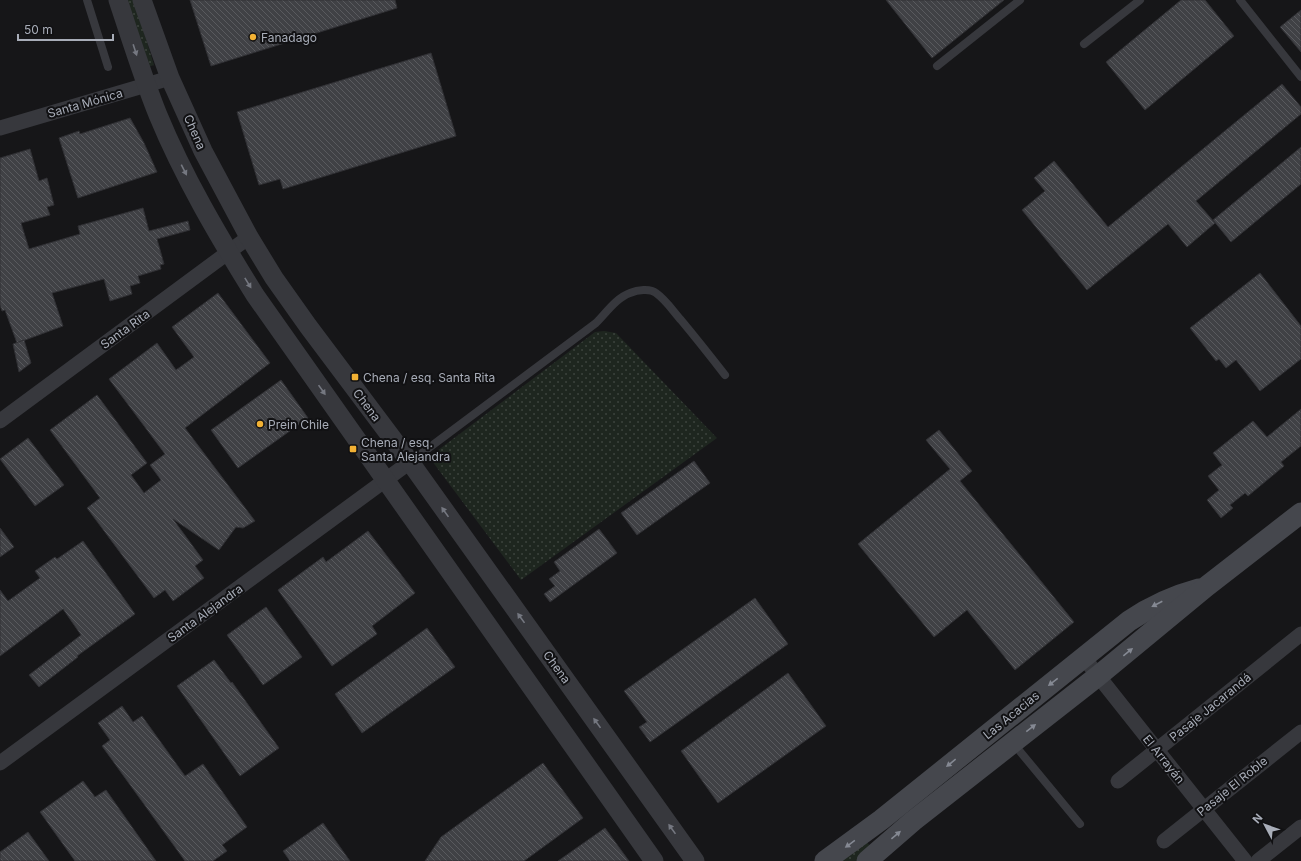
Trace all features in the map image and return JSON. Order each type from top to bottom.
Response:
[{"type":"main road","name":"Las Acacias","points":[[867,861],[913,821],[1098,676],[1207,586],[1301,513]]},
{"type":"main road","name":"Las Acacias","points":[[825,861],[865,832],[1142,612],[1167,599],[1207,586]]},
{"type":"street","points":[[118,0],[146,85],[174,151],[206,212],[255,294],[654,861]]},
{"type":"street","name":"Chena","points":[[142,0],[170,78],[203,151],[249,237],[290,302],[410,462],[695,861]]},
{"type":"street","name":"Santa Mónica","points":[[0,128],[170,78]]},
{"type":"street","name":"Santa Rita","points":[[0,421],[249,237]]},
{"type":"street","name":"Santa Alejandra","points":[[0,763],[410,462]]},
{"type":"street","name":"Pasaje Jacarandá","points":[[1118,781],[1301,634]]},
{"type":"street","name":"El Arrayán","points":[[1084,658],[1245,861]]},
{"type":"street","name":"Pasaje El Roble","points":[[1164,841],[1301,732]]},
{"type":"street","points":[[1258,861],[1301,826]]},
{"type":"lane","points":[[87,0],[108,67]]},
{"type":"lane","points":[[937,66],[1020,0]]},
{"type":"lane","points":[[1084,44],[1140,0]]},
{"type":"lane","points":[[1240,0],[1301,77]]},
{"type":"lane","points":[[410,462],[596,323],[622,296],[634,292],[647,290],[655,292],[667,303],[725,375]]},
{"type":"lane","points":[[1012,742],[1080,824]]},
{"type":"shaded area","points":[[124,0],[134,0],[154,65],[145,68]]},
{"type":"shaded area","points":[[604,331],[616,333],[717,438],[521,580],[429,457],[595,332]]},
{"type":"shaded area","points":[[866,841],[871,847],[856,861],[839,861]]},
{"type":"building","name":"Fanadago","points":[[190,0],[395,0],[397,8],[211,66]]},
{"type":"building","points":[[886,0],[1004,0],[932,58]]},
{"type":"building","points":[[1181,0],[1205,0],[1234,36],[1145,110],[1106,62]]},
{"type":"building","points":[[1301,10],[1301,52],[1280,27]]},
{"type":"building","points":[[431,53],[456,136],[283,189],[280,179],[259,185],[237,112]]},
{"type":"building","points":[[1282,84],[1301,107],[1301,114],[1196,201],[1215,223],[1187,247],[1168,224],[1087,290],[1022,210],[1045,191],[1034,178],[1054,161],[1108,227]]},
{"type":"building","points":[[130,118],[144,143],[157,172],[78,198],[59,138],[79,131],[80,134]]},
{"type":"building","points":[[1301,147],[1301,184],[1231,242],[1213,220]]},
{"type":"building","points":[[30,149],[39,181],[47,178],[54,205],[47,207],[50,215],[21,223],[29,249],[80,234],[78,226],[143,208],[149,231],[188,221],[190,230],[157,239],[164,264],[160,265],[161,269],[138,276],[140,283],[130,286],[132,294],[110,301],[104,279],[52,293],[63,326],[17,343],[5,310],[2,311],[0,305],[0,158]]},
{"type":"building","points":[[1260,273],[1301,326],[1301,359],[1260,391],[1236,360],[1226,368],[1219,359],[1216,361],[1190,328]]},
{"type":"building","points":[[218,293],[270,363],[185,428],[255,521],[243,528],[236,527],[219,550],[173,519],[203,560],[195,566],[204,578],[173,601],[165,590],[154,598],[87,508],[100,498],[50,430],[97,395],[147,463],[131,475],[144,493],[161,480],[150,465],[165,454],[109,379],[157,343],[176,370],[194,357],[172,327]]},
{"type":"building","points":[[24,340],[31,363],[19,372],[13,344]]},
{"type":"building","name":"Prein Chile","points":[[281,380],[308,418],[238,468],[211,430]]},
{"type":"building","points":[[1301,409],[1301,446],[1281,462],[1284,466],[1248,496],[1245,493],[1230,505],[1233,508],[1221,518],[1207,500],[1219,490],[1208,476],[1222,465],[1213,453],[1253,421],[1267,437]]},
{"type":"building","points":[[939,430],[972,471],[960,481],[1074,622],[1015,670],[967,610],[934,637],[858,544],[950,469],[926,440]]},
{"type":"building","points":[[28,438],[64,485],[35,506],[0,459]]},
{"type":"building","points":[[694,461],[710,483],[637,535],[621,513]]},
{"type":"building","points":[[0,528],[14,547],[0,557]]},
{"type":"building","points":[[599,529],[617,553],[550,602],[544,594],[555,586],[549,579],[560,571],[554,562]]},
{"type":"building","points":[[368,531],[415,593],[372,626],[377,634],[332,666],[278,590],[323,557],[326,562]]},
{"type":"building","points":[[83,541],[135,614],[77,656],[78,657],[39,687],[29,675],[81,635],[63,609],[0,656],[0,590],[8,601],[40,578],[35,571],[55,557],[57,559]]},
{"type":"building","points":[[755,598],[788,644],[650,742],[639,727],[647,722],[624,691]]},
{"type":"building","points":[[266,607],[302,657],[263,685],[227,635]]},
{"type":"building","points":[[427,628],[455,667],[362,733],[335,694]]},
{"type":"building","points":[[214,660],[231,683],[232,682],[279,748],[240,776],[177,686]]},
{"type":"building","points":[[788,673],[826,726],[718,803],[681,751]]},
{"type":"building","points":[[122,706],[133,722],[142,716],[185,776],[203,764],[247,827],[222,845],[227,851],[213,861],[185,861],[102,746],[110,740],[98,723]]},
{"type":"building","points":[[543,763],[583,818],[524,861],[425,861],[441,837]]},
{"type":"building","points":[[83,781],[95,797],[106,790],[156,861],[75,861],[40,812]]},
{"type":"building","points":[[323,823],[350,861],[290,861],[283,851]]},
{"type":"building","points":[[605,828],[629,861],[558,861]]},
{"type":"building","points":[[28,832],[49,861],[0,861],[0,852]]},
{"type":"place","name":"Fanadago","points":[[253,37]]},
{"type":"place","name":"Chena / esq. Santa Rita","points":[[355,377]]},
{"type":"place","name":"Prein Chile","points":[[260,424]]},
{"type":"place","name":"Chena / esq. Santa Alejandra","points":[[353,449]]}]
